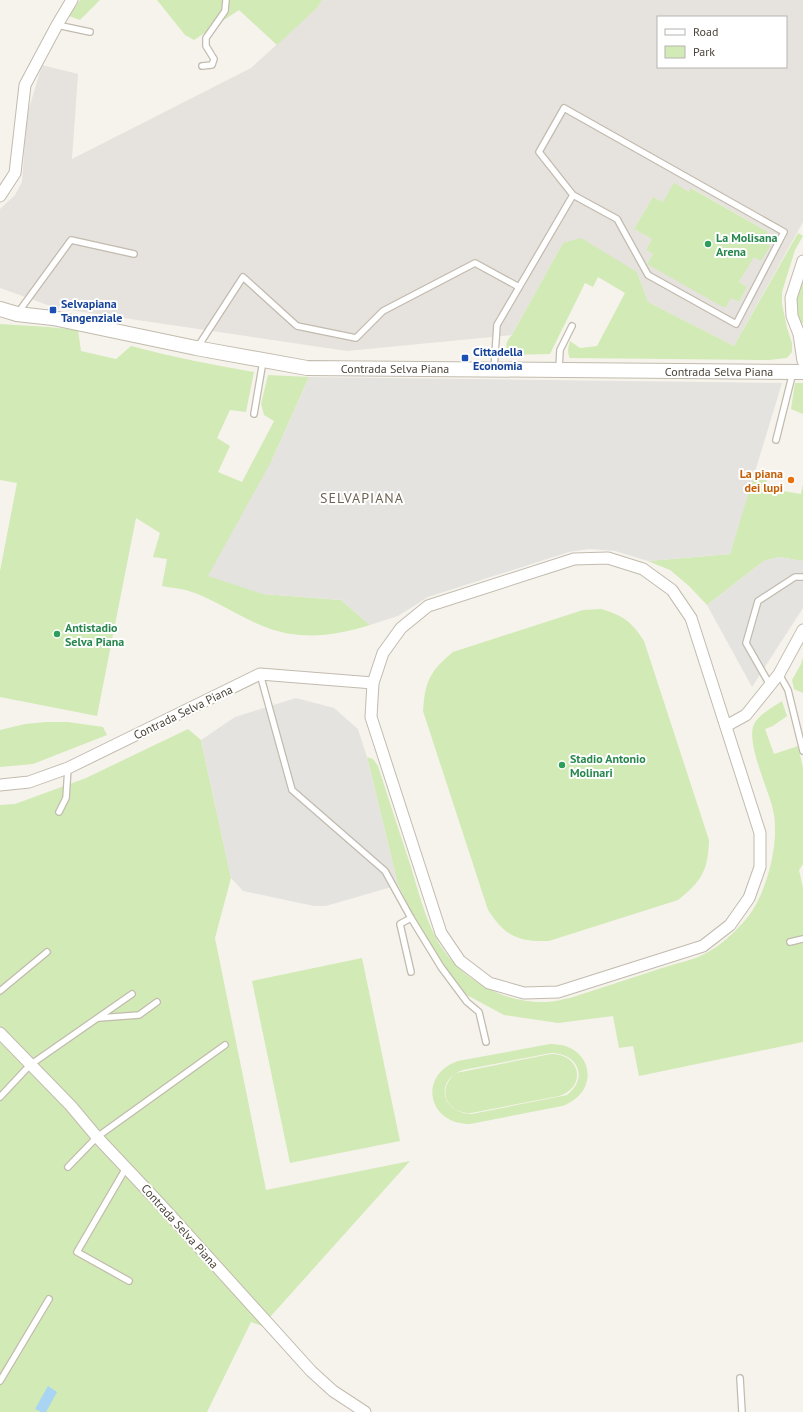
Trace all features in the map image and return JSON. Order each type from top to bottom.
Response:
[{"type":"street","points":[[0,196],[15,173],[25,85],[72,0]]},
{"type":"street","points":[[803,261],[791,298],[792,316],[801,332],[803,361]]},
{"type":"street","points":[[0,309],[17,314]]},
{"type":"street","points":[[0,316],[17,314]]},
{"type":"street","name":"Contrada Selva Piana","points":[[17,314],[53,318],[196,348],[307,368],[798,372]]},
{"type":"street","points":[[608,558],[642,569],[672,590],[691,618],[726,726],[760,832],[760,867],[749,898],[730,925],[703,946],[558,992],[524,993],[490,983],[460,961],[442,933],[371,717],[373,683],[383,653],[401,628],[428,606],[574,559],[608,558]]},
{"type":"street","points":[[726,726],[746,715],[779,674],[803,630]]},
{"type":"street","points":[[260,674],[373,683]]},
{"type":"street","name":"Contrada Selva Piana","points":[[0,785],[29,782],[68,768],[260,674]]},
{"type":"street","name":"Contrada Selva Piana","points":[[0,1033],[71,1106],[97,1137],[311,1371],[333,1391],[365,1412]]},
{"type":"lane","points":[[202,66],[212,65],[214,59],[206,46],[206,38],[226,11],[226,0]]},
{"type":"lane","points":[[57,25],[90,32]]},
{"type":"lane","points":[[564,108],[784,232],[736,324],[648,275],[618,219],[573,195],[539,152],[564,108]]},
{"type":"lane","points":[[494,369],[497,325],[573,195]]},
{"type":"lane","points":[[17,314],[71,240],[134,254]]},
{"type":"lane","points":[[196,348],[243,277],[297,326],[356,338],[383,311],[475,263],[519,287]]},
{"type":"lane","points":[[559,370],[560,350],[572,326]]},
{"type":"lane","points":[[254,414],[263,360]]},
{"type":"lane","points":[[776,440],[798,372]]},
{"type":"lane","points":[[770,685],[746,643],[758,601],[795,577],[803,577]]},
{"type":"lane","points":[[260,674],[292,790],[385,871],[411,918],[441,967],[467,1002],[479,1012],[486,1042]]},
{"type":"lane","points":[[779,674],[788,690],[803,751]]},
{"type":"lane","points":[[59,812],[66,798],[68,768]]},
{"type":"lane","points":[[411,918],[400,924],[411,972]]},
{"type":"lane","points":[[790,942],[803,939]]},
{"type":"lane","points":[[0,991],[47,952]]},
{"type":"lane","points":[[0,1097],[30,1064],[132,994]]},
{"type":"lane","points":[[97,1018],[139,1015],[157,1002]]},
{"type":"lane","points":[[68,1167],[97,1137],[225,1045]]},
{"type":"lane","points":[[126,1168],[77,1252],[128,1281]]},
{"type":"lane","points":[[0,1381],[49,1298]]},
{"type":"lane","points":[[740,1378],[742,1412]]},
{"type":"shaded area","points":[[322,0],[803,0],[803,222],[734,346],[648,302],[637,272],[563,243],[512,335],[347,351],[56,308],[0,288],[0,209],[15,195],[22,182],[27,115],[42,65],[78,74],[72,159],[251,68],[317,8]],"holes":[[[692,188],[768,232],[739,282],[747,287],[739,302],[731,297],[647,264],[653,254],[646,250],[652,239],[634,229],[653,197],[663,202],[689,192]]]},
{"type":"shaded area","points":[[309,377],[782,383],[730,554],[648,561],[615,551],[589,549],[569,552],[428,597],[398,616],[370,625],[341,600],[263,594],[208,576],[272,460]]},
{"type":"shaded area","points":[[779,557],[803,561],[803,608],[752,687],[707,605],[764,561]]},
{"type":"shaded area","points":[[296,698],[334,708],[358,729],[367,757],[398,885],[326,906],[314,906],[243,891],[231,878],[201,740],[235,717]]},
{"type":"green space","points":[[80,0],[100,0],[80,20],[69,16]]},
{"type":"green space","points":[[157,0],[322,0],[317,8],[277,45],[239,10],[194,40],[185,35]]},
{"type":"green space","name":"La Molisana Arena","points":[[674,183],[689,192],[691,188],[768,232],[763,242],[770,246],[761,261],[754,257],[739,282],[747,287],[739,302],[731,298],[725,308],[647,264],[653,254],[646,250],[652,239],[634,229],[653,197],[663,202]]},
{"type":"green space","points":[[798,233],[803,236],[795,250],[782,292],[782,304],[792,343],[792,352],[787,358],[769,360],[570,358],[568,350],[570,341],[580,348],[597,346],[625,293],[598,277],[593,287],[585,283],[550,354],[509,355],[506,347],[507,342],[563,243],[581,238],[637,272],[648,302],[734,346]]},
{"type":"green space","points":[[803,272],[803,323],[800,326],[795,305],[798,287]]},
{"type":"green space","points":[[0,324],[78,330],[81,351],[116,359],[131,346],[162,354],[254,372],[246,412],[230,410],[217,438],[230,446],[218,472],[242,482],[274,421],[264,415],[261,404],[268,375],[309,377],[272,460],[263,594],[341,600],[370,625],[331,634],[291,634],[254,622],[195,593],[162,586],[167,559],[153,557],[160,533],[136,518],[97,716],[0,697],[0,571],[17,483],[0,480]]},
{"type":"green space","points":[[795,383],[803,383],[803,414],[791,409]]},
{"type":"green space","points":[[754,472],[768,474],[765,488],[801,494],[803,484],[803,561],[779,557],[764,561],[707,605],[689,586],[670,570],[648,561],[730,554]]},
{"type":"green space","name":"Stadio Antonio Molinari","points":[[601,609],[616,614],[626,620],[644,641],[709,840],[707,859],[698,881],[678,900],[549,941],[529,940],[513,936],[500,926],[488,910],[423,711],[425,692],[430,677],[434,671],[453,652],[583,610]]},
{"type":"green space","points":[[803,657],[803,693],[794,689],[792,680],[801,664]]},
{"type":"green space","points":[[782,701],[787,716],[773,726],[765,729],[774,754],[798,746],[803,768],[803,864],[799,870],[803,888],[803,1042],[639,1076],[633,1046],[619,1048],[613,1016],[558,1023],[504,1015],[463,993],[440,962],[417,923],[398,885],[367,757],[373,759],[378,766],[424,911],[435,936],[444,951],[455,964],[481,985],[512,998],[529,1001],[552,1002],[570,998],[697,957],[714,949],[744,922],[752,911],[764,888],[772,860],[775,831],[772,806],[755,755],[752,735],[753,727],[761,716]]},
{"type":"green space","points":[[68,722],[103,727],[107,735],[33,764],[0,767],[0,730],[25,724]]},
{"type":"green space","points":[[188,729],[201,740],[231,878],[215,938],[266,1190],[410,1161],[262,1326],[251,1322],[207,1412],[0,1412],[0,805],[15,804],[86,778]]},
{"type":"green space","points":[[362,958],[400,1141],[290,1163],[252,981]]},
{"type":"green space","points":[[550,1044],[565,1046],[576,1051],[583,1059],[587,1069],[587,1080],[583,1090],[575,1099],[562,1106],[470,1124],[455,1122],[444,1116],[437,1108],[433,1098],[433,1087],[437,1077],[445,1068],[458,1061]],"holes":[[[551,1053],[568,1057],[574,1062],[579,1074],[578,1081],[567,1095],[472,1114],[462,1113],[453,1109],[445,1096],[445,1088],[448,1081],[454,1075],[463,1070]]]},
{"type":"green space","points":[[551,1054],[561,1055],[569,1059],[577,1072],[577,1079],[574,1086],[568,1092],[559,1096],[471,1113],[462,1112],[455,1109],[450,1105],[447,1099],[445,1093],[446,1086],[456,1073]]},
{"type":"water","points":[[48,1386],[57,1392],[46,1412],[41,1412],[35,1409]]},
{"type":"place","name":"La Molisana Arena","points":[[708,244]]},
{"type":"place","name":"Selvapiana Tangenziale","points":[[53,310]]},
{"type":"place","name":"Cittadella Economia","points":[[465,358]]},
{"type":"place","name":"La piana dei lupi","points":[[791,480]]},
{"type":"place","name":"Antistadio Selva Piana","points":[[57,634]]},
{"type":"place","name":"Stadio Antonio Molinari","points":[[562,765]]},
{"type":"district","name":"SELVAPIANA","points":[[362,498]]}]
